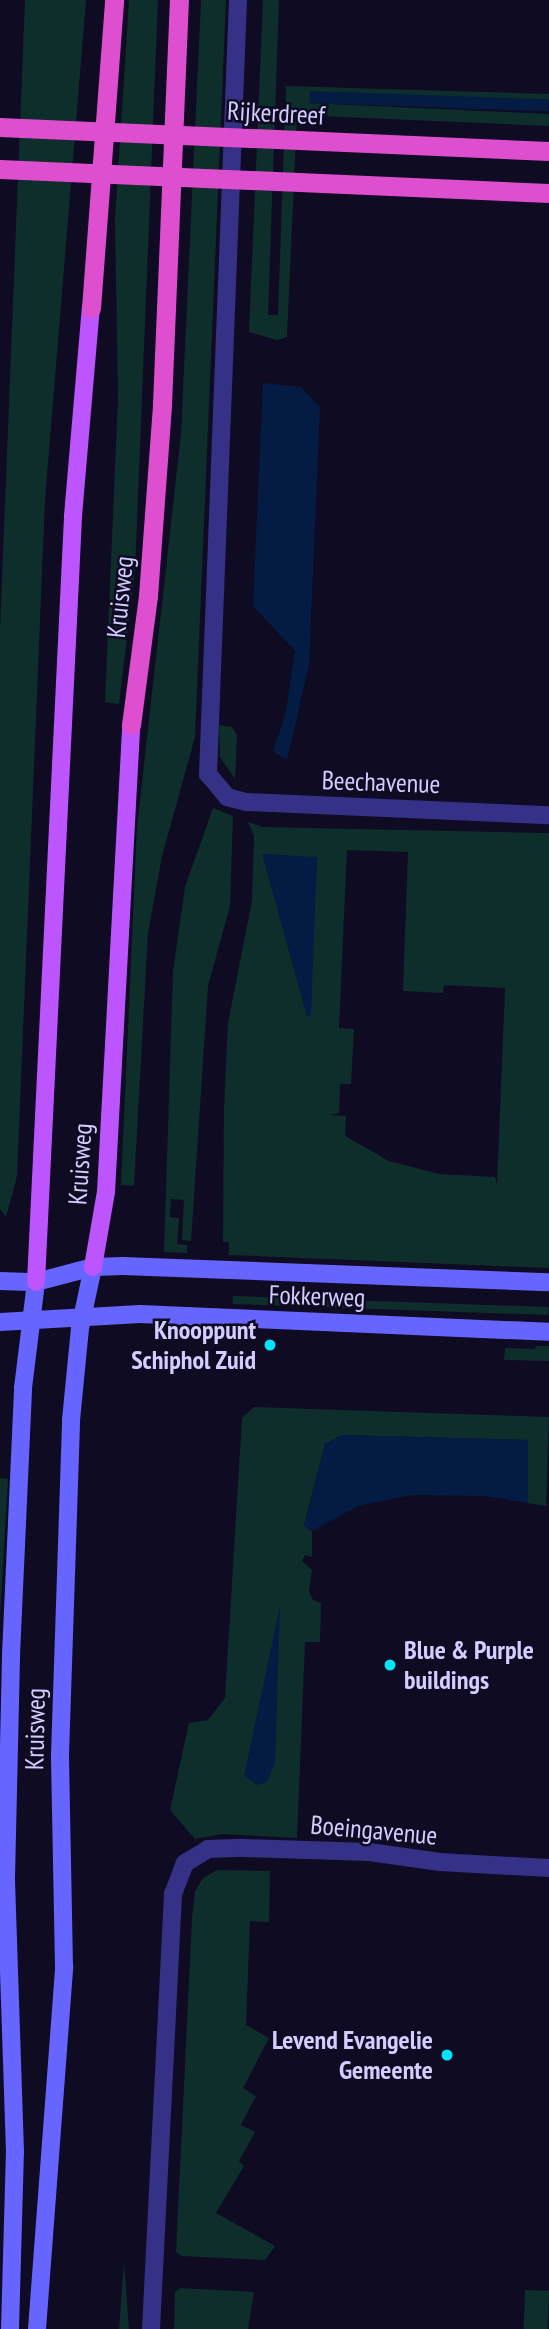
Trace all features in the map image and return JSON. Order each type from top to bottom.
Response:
[{"type":"highway","name":"Kruisweg","points":[[91,308],[114,0]]},
{"type":"highway","name":"Kruisweg","points":[[131,725],[148,596],[162,404],[179,0]]},
{"type":"highway","name":"Rijkerdreef","points":[[0,127],[549,151]]},
{"type":"highway","points":[[0,169],[549,193]]},
{"type":"main road","name":"Kruisweg","points":[[10,2329],[15,2152],[6,1878],[23,1388],[36,1282],[44,1180],[73,516],[91,308]]},
{"type":"main road","name":"Kruisweg","points":[[37,2329],[64,1966],[60,1755],[71,1420],[83,1315],[106,1192],[131,725]]},
{"type":"main road","name":"Fokkerweg","points":[[0,1281],[36,1282],[93,1268],[172,1266],[549,1282]]},
{"type":"main road","name":"Fokkerweg","points":[[0,1322],[83,1315],[549,1332]]},
{"type":"street","name":"Beechavenue","points":[[238,0],[206,765],[216,786],[227,797],[246,802],[549,815]]},
{"type":"street","name":"Boeingavenue","points":[[151,2329],[173,1894],[179,1872],[195,1854],[220,1847],[356,1852],[440,1863],[549,1868]]},
{"type":"green space","points":[[25,0],[86,0],[45,500],[17,1176],[6,1217],[0,1209],[0,630]]},
{"type":"green space","points":[[129,0],[158,0],[135,571],[119,704],[105,702],[118,399],[115,219]]},
{"type":"green space","points":[[201,0],[226,0],[195,737],[162,856],[148,933],[134,1186],[121,1185],[137,827],[181,434]]},
{"type":"green space","points":[[263,0],[279,0],[268,315],[278,315],[286,86],[549,94],[549,101],[310,92],[310,103],[549,114],[549,126],[297,115],[287,337],[277,340],[249,332]]},
{"type":"green space","points":[[219,725],[232,727],[237,735],[235,779],[220,757]]},
{"type":"green space","points":[[213,808],[233,816],[230,906],[208,986],[191,1241],[182,1240],[184,1200],[171,1199],[170,1217],[179,1218],[177,1244],[187,1245],[187,1253],[164,1252],[173,971],[185,887]]},
{"type":"green space","points":[[248,822],[263,827],[549,833],[549,1268],[229,1255],[229,1242],[223,1242],[228,1023],[252,901],[254,836]],"holes":[[[347,850],[408,852],[403,991],[443,993],[444,985],[505,988],[497,1184],[495,1177],[439,1174],[389,1161],[345,1136],[346,1116],[330,1115],[339,1113],[340,1084],[351,1084],[354,1029],[339,1028]],[[263,855],[317,858],[307,1016]]]},
{"type":"green space","points":[[233,1296],[549,1307],[549,1315],[233,1304]]},
{"type":"green space","points":[[536,1346],[549,1346],[549,1361],[504,1360],[505,1348],[535,1349]]},
{"type":"green space","points":[[254,1407],[549,1417],[546,1506],[528,1503],[527,1440],[342,1435],[325,1444],[304,1525],[312,1531],[312,1557],[305,1555],[302,1561],[312,1570],[309,1591],[313,1600],[321,1603],[320,1642],[305,1642],[297,1838],[222,1834],[195,1839],[170,1810],[189,1723],[208,1720],[225,1698],[242,1418]]},
{"type":"green space","points":[[0,1478],[8,1479],[0,1615]]},
{"type":"green space","points":[[217,1870],[270,1871],[269,1922],[250,1921],[246,2025],[269,2038],[243,2088],[256,2096],[241,2125],[255,2132],[239,2161],[244,2166],[216,2213],[275,2246],[265,2260],[182,2256],[176,2252],[192,1918],[195,1891],[203,1878]]},
{"type":"green space","points":[[124,2262],[129,2329],[119,2329]]},
{"type":"green space","points":[[180,2288],[254,2292],[248,2329],[174,2329],[175,2292]]},
{"type":"green space","points":[[525,2290],[549,2291],[548,2329],[524,2329]]},
{"type":"water","points":[[310,91],[549,99],[548,111],[310,103]]},
{"type":"water","points":[[263,383],[301,387],[320,407],[309,665],[287,760],[273,751],[285,716],[295,651],[253,606]]},
{"type":"water","points":[[262,854],[317,857],[311,1015],[307,1016]]},
{"type":"water","points":[[342,1435],[528,1440],[528,1503],[486,1496],[412,1495],[358,1506],[312,1531],[304,1526],[325,1444]]},
{"type":"water","points":[[280,1606],[275,1763],[267,1782],[257,1785],[244,1776]]},
{"type":"place","name":"Knooppunt Schiphol Zuid","points":[[270,1345]]},
{"type":"place","name":"Blue & Purple buildings","points":[[390,1665]]},
{"type":"place","name":"Levend Evangelie Gemeente","points":[[447,2055]]}]
